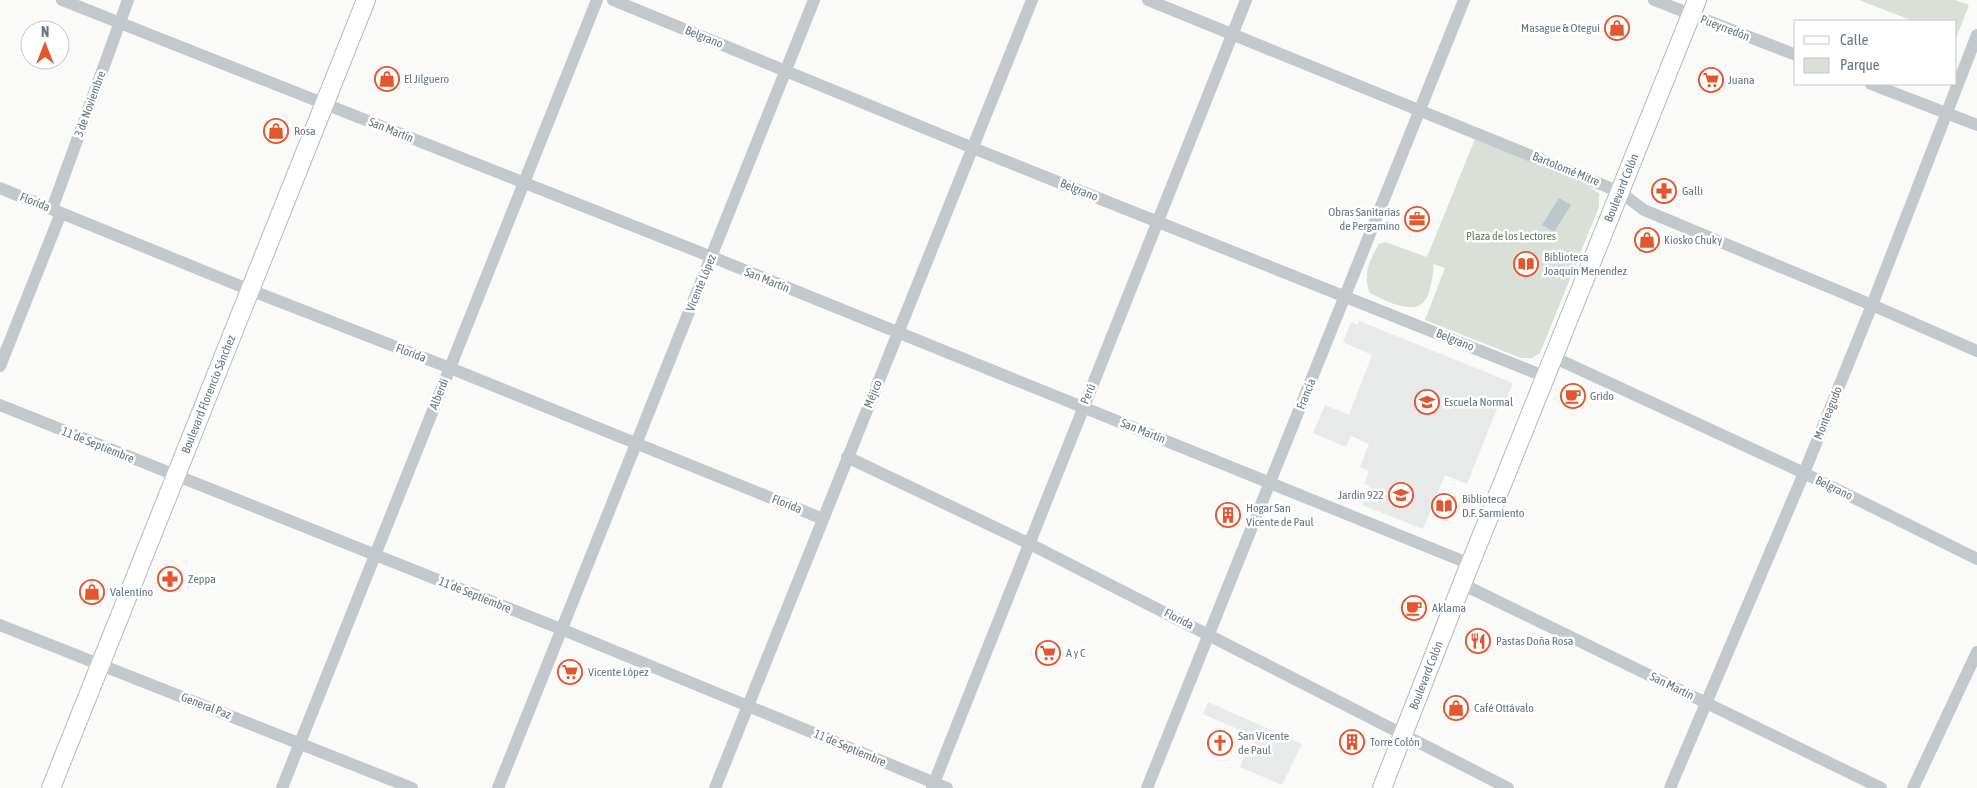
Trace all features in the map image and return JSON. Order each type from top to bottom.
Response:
[{"type":"main road","name":"Boulevard Florencio Sánchez","points":[[51,788],[366,0]]},
{"type":"main road","name":"Boulevard Colón","points":[[1382,788],[1694,8]]},
{"type":"street","name":"San Martín","points":[[62,0],[712,257],[1470,564]]},
{"type":"street","name":"3 de Noviembre","points":[[0,366],[57,211],[128,0]]},
{"type":"street","name":"Alberdi","points":[[282,788],[597,0]]},
{"type":"street","name":"Belgrano","points":[[613,0],[973,148],[1546,377]]},
{"type":"street","name":"Vicente López","points":[[498,788],[814,0]]},
{"type":"street","name":"Méjico","points":[[715,788],[1032,0]]},
{"type":"street","name":"Bartolomé Mitre","points":[[1148,0],[1421,109],[1620,192],[1644,210],[1977,351]]},
{"type":"street","name":"Perú","points":[[933,785],[1246,0]]},
{"type":"street","name":"Francia","points":[[1147,788],[1464,0]]},
{"type":"street","name":"Pueyrredón","points":[[1654,0],[1694,8],[1794,54]]},
{"type":"street","name":"Monteagudo","points":[[1670,788],[1804,474],[1977,35]]},
{"type":"street","points":[[1874,85],[1977,125]]},
{"type":"street","name":"Florida","points":[[0,188],[823,519]]},
{"type":"street","name":"Belgrano","points":[[1553,357],[1804,474],[1977,559]]},
{"type":"street","name":"11 de Septiembre","points":[[0,405],[561,629],[747,705],[933,785],[947,788]]},
{"type":"street","name":"Florida","points":[[847,458],[1030,544],[1508,788]]},
{"type":"street","name":"San Martín","points":[[1462,584],[1881,788]]},
{"type":"street","name":"General Paz","points":[[0,625],[412,788]]},
{"type":"street","points":[[1913,788],[1977,652]]},
{"type":"shaded area","points":[[1559,198],[1571,205],[1554,232],[1542,225]]},
{"type":"shaded area","name":"Escuela Normal","points":[[1359,321],[1513,383],[1505,403],[1500,401],[1467,484],[1445,475],[1423,529],[1362,505],[1370,486],[1364,484],[1369,471],[1360,467],[1369,444],[1351,436],[1346,447],[1313,433],[1325,405],[1349,415],[1372,355],[1343,342],[1351,322],[1358,325]]},
{"type":"shaded area","points":[[1208,702],[1302,744],[1282,785],[1240,767],[1253,736],[1203,714]]},
{"type":"green space","points":[[1859,0],[1955,0],[1969,5],[1957,35],[1957,20],[1910,20]]},
{"type":"green space","name":"Plaza de los Lectores","points":[[1475,139],[1589,186],[1599,194],[1599,207],[1540,353],[1532,358],[1521,358],[1425,320],[1445,268],[1433,264],[1433,276],[1427,298],[1421,304],[1414,307],[1396,305],[1370,293],[1368,287],[1368,268],[1379,244],[1385,242],[1427,257]]},
{"type":"place","name":"Masague & Otegui","points":[[1617,28]]},
{"type":"place","name":"El Jilguero","points":[[387,79]]},
{"type":"place","name":"Juana","points":[[1711,80]]},
{"type":"place","name":"Rosa","points":[[276,131]]},
{"type":"place","name":"Galli","points":[[1664,191]]},
{"type":"place","name":"Obras Sanitarias de Pergamino","points":[[1417,219]]},
{"type":"place","name":"Kiosko Chuky","points":[[1647,240]]},
{"type":"place","name":"Biblioteca Joaquín Menendez","points":[[1526,264]]},
{"type":"place","name":"Grido","points":[[1573,396]]},
{"type":"place","name":"Escuela Normal","points":[[1427,402]]},
{"type":"place","name":"Jardín 922","points":[[1401,495]]},
{"type":"place","name":"Biblioteca D.F. Sarmiento","points":[[1444,506]]},
{"type":"place","name":"Hogar San Vicente de Paul","points":[[1228,515]]},
{"type":"place","name":"Zeppa","points":[[170,579]]},
{"type":"place","name":"Valentino","points":[[92,592]]},
{"type":"place","name":"Aklama","points":[[1414,608]]},
{"type":"place","name":"Pastas Doña Rosa","points":[[1478,641]]},
{"type":"place","name":"A y C","points":[[1048,653]]},
{"type":"place","name":"Vicente López","points":[[570,672]]},
{"type":"place","name":"Café Ottávalo","points":[[1456,708]]},
{"type":"place","name":"Torre Colón","points":[[1352,742]]},
{"type":"place","name":"San Vicente de Paul","points":[[1220,743]]}]
